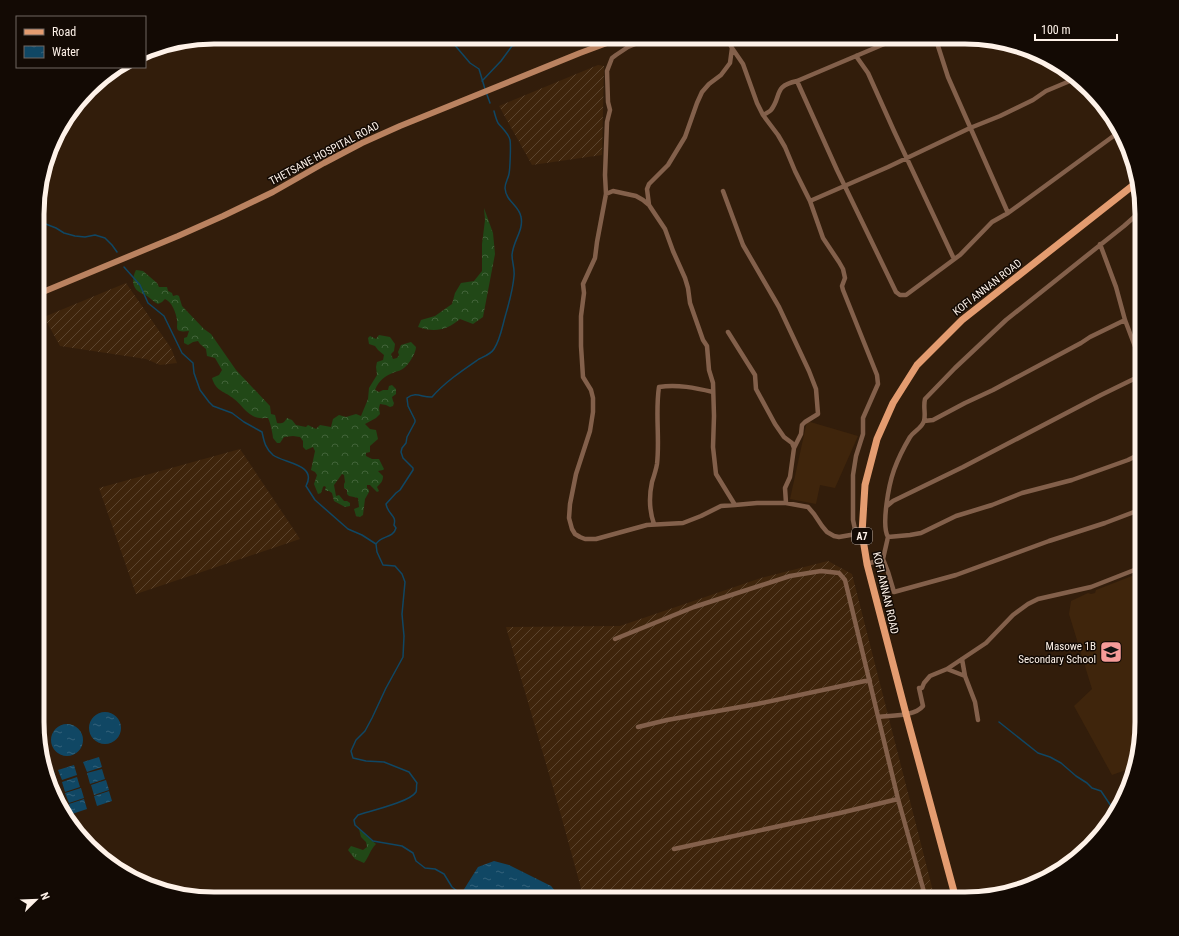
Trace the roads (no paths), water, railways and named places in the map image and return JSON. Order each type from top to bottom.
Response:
[{"type":"main road","name":"THETSANE HOSPITAL ROAD","points":[[44,292],[178,236],[273,192],[362,143],[423,116],[603,44]]},
{"type":"main road","name":"KOFI ANNAN ROAD","points":[[954,892],[859,534],[864,485],[877,439],[892,403],[917,365],[962,320],[1133,185]]},
{"type":"street","points":[[635,44],[612,58],[607,72],[608,102],[610,110],[605,175],[606,194],[595,258],[583,284],[584,293],[581,316],[583,377],[591,390],[593,403],[590,431],[576,474],[570,504],[569,518],[572,529],[575,534],[584,539],[590,540],[647,525],[683,522],[701,516],[721,506],[757,503],[786,503],[808,507],[827,532],[834,536],[839,537],[859,534],[852,520],[852,484],[856,456],[863,434],[864,418],[878,384],[878,379],[843,290],[842,286],[845,278],[840,262],[823,238],[810,201],[782,141],[763,115],[757,103],[743,64],[730,44]]},
{"type":"street","points":[[763,115],[771,110],[779,92],[783,86],[788,83],[797,81],[884,44]]},
{"type":"street","points":[[938,44],[948,77],[1008,212]]},
{"type":"street","points":[[649,206],[647,189],[668,165],[685,137],[702,92],[709,84],[721,75],[730,63],[732,48]]},
{"type":"street","points":[[856,56],[868,73],[954,259]]},
{"type":"street","points":[[797,81],[896,292],[900,295],[906,295],[960,255],[992,222],[1115,134]]},
{"type":"street","points":[[810,201],[1033,100],[1046,91],[1071,81]]},
{"type":"street","points":[[606,194],[614,191],[636,196],[643,200],[665,229],[685,278],[690,303],[703,340],[707,346],[709,370],[713,382],[714,392],[713,447],[716,474],[735,506]]},
{"type":"street","points":[[723,191],[743,245],[779,307],[816,389],[818,414],[804,422],[802,425],[801,434],[794,448],[790,477],[785,488],[786,503]]},
{"type":"street","points":[[1135,216],[1006,320],[924,399],[924,421],[921,426],[911,435],[902,450],[894,470],[885,522],[886,535],[888,537],[883,559],[894,592],[956,575],[1135,512]]},
{"type":"street","points":[[1100,244],[1116,287],[1125,320],[1135,346]]},
{"type":"street","points":[[924,421],[933,420],[964,403],[993,390],[1082,343],[1090,337],[1125,320]]},
{"type":"street","points":[[728,332],[755,375],[756,389],[775,424],[784,437],[792,443],[794,448]]},
{"type":"street","points":[[887,506],[893,501],[963,467],[1094,398],[1135,379]]},
{"type":"street","points":[[654,524],[650,515],[650,507],[652,483],[657,466],[657,413],[659,387],[672,385],[698,388],[714,392]]},
{"type":"street","points":[[888,537],[910,536],[921,533],[956,516],[992,505],[1022,493],[1072,480],[1135,456]]},
{"type":"street","points":[[867,564],[883,559]]},
{"type":"street","points":[[878,716],[906,714],[921,708],[923,706],[919,688],[922,688],[930,676],[947,669],[986,643],[1013,615],[1028,604],[1038,599],[1091,587],[1135,570]]},
{"type":"street","points":[[615,639],[694,606],[790,576],[820,571],[839,573],[845,580],[898,799],[924,892]]},
{"type":"street","points":[[962,659],[965,676],[975,702],[978,720]]},
{"type":"street","points":[[947,669],[965,676]]},
{"type":"street","points":[[638,727],[667,720],[757,704],[870,681]]},
{"type":"street","points":[[674,849],[898,799]]},
{"type":"water","points":[[102,712],[108,712],[117,716],[121,728],[117,740],[108,744],[102,744],[93,740],[89,731],[89,725],[93,716]]},
{"type":"water","points":[[64,724],[70,724],[79,728],[83,740],[79,752],[70,756],[64,756],[55,752],[51,743],[51,737],[55,728]]},
{"type":"water","points":[[99,757],[102,767],[87,772],[83,762]]},
{"type":"water","points":[[74,765],[77,775],[62,780],[58,770]]},
{"type":"water","points":[[102,769],[105,779],[90,784],[87,773]]},
{"type":"water","points":[[54,771],[57,781],[55,782],[52,772]]},
{"type":"water","points":[[77,777],[80,787],[65,792],[62,782]]},
{"type":"water","points":[[106,780],[109,790],[94,795],[91,785]]},
{"type":"water","points":[[56,783],[57,783],[61,793],[60,793]]},
{"type":"water","points":[[81,788],[84,798],[69,803],[65,793]]},
{"type":"water","points":[[109,791],[112,801],[97,806],[94,796]]},
{"type":"water","points":[[84,799],[87,809],[72,814],[69,804]]},
{"type":"water","points":[[494,861],[509,865],[551,886],[556,892],[462,892],[478,867]]},
{"type":"waterway","points":[[454,44],[470,63],[479,69],[485,89]]},
{"type":"waterway","points":[[482,81],[501,61],[512,46],[520,44]]},
{"type":"waterway","points":[[486,92],[490,103]]},
{"type":"waterway","points":[[458,892],[452,887],[444,874],[435,869],[425,868],[416,861],[413,853],[402,846],[373,841],[355,825],[354,820],[358,815],[398,803],[412,796],[416,792],[417,783],[409,772],[384,762],[366,761],[353,758],[351,751],[356,740],[365,731],[403,657],[404,636],[402,614],[405,582],[402,574],[395,566],[383,565],[377,552],[376,544],[381,539],[390,536],[396,528],[394,525],[394,519],[386,504],[400,490],[413,470],[413,468],[403,458],[401,452],[415,422],[408,406],[407,398],[413,395],[432,397],[454,376],[493,351],[499,338],[512,291],[514,273],[512,255],[522,222],[518,209],[506,193],[505,184],[509,176],[510,140],[507,133],[498,123],[494,111]]},
{"type":"waterway","points":[[44,223],[64,233],[75,236],[85,237],[95,235],[105,238],[117,252]]},
{"type":"waterway","points":[[124,267],[140,285],[148,303],[164,316],[182,353],[193,363],[194,373],[200,390],[209,402],[213,406],[232,413],[262,432],[264,441],[273,455],[298,465],[307,473],[308,479],[306,486],[315,500],[348,529],[362,535],[376,544]]},
{"type":"waterway","points":[[999,722],[1038,753],[1061,763],[1092,788],[1101,791],[1112,807]]},
{"type":"place","name":"Masowe 1B Secondary School","points":[[1111,652]]}]
